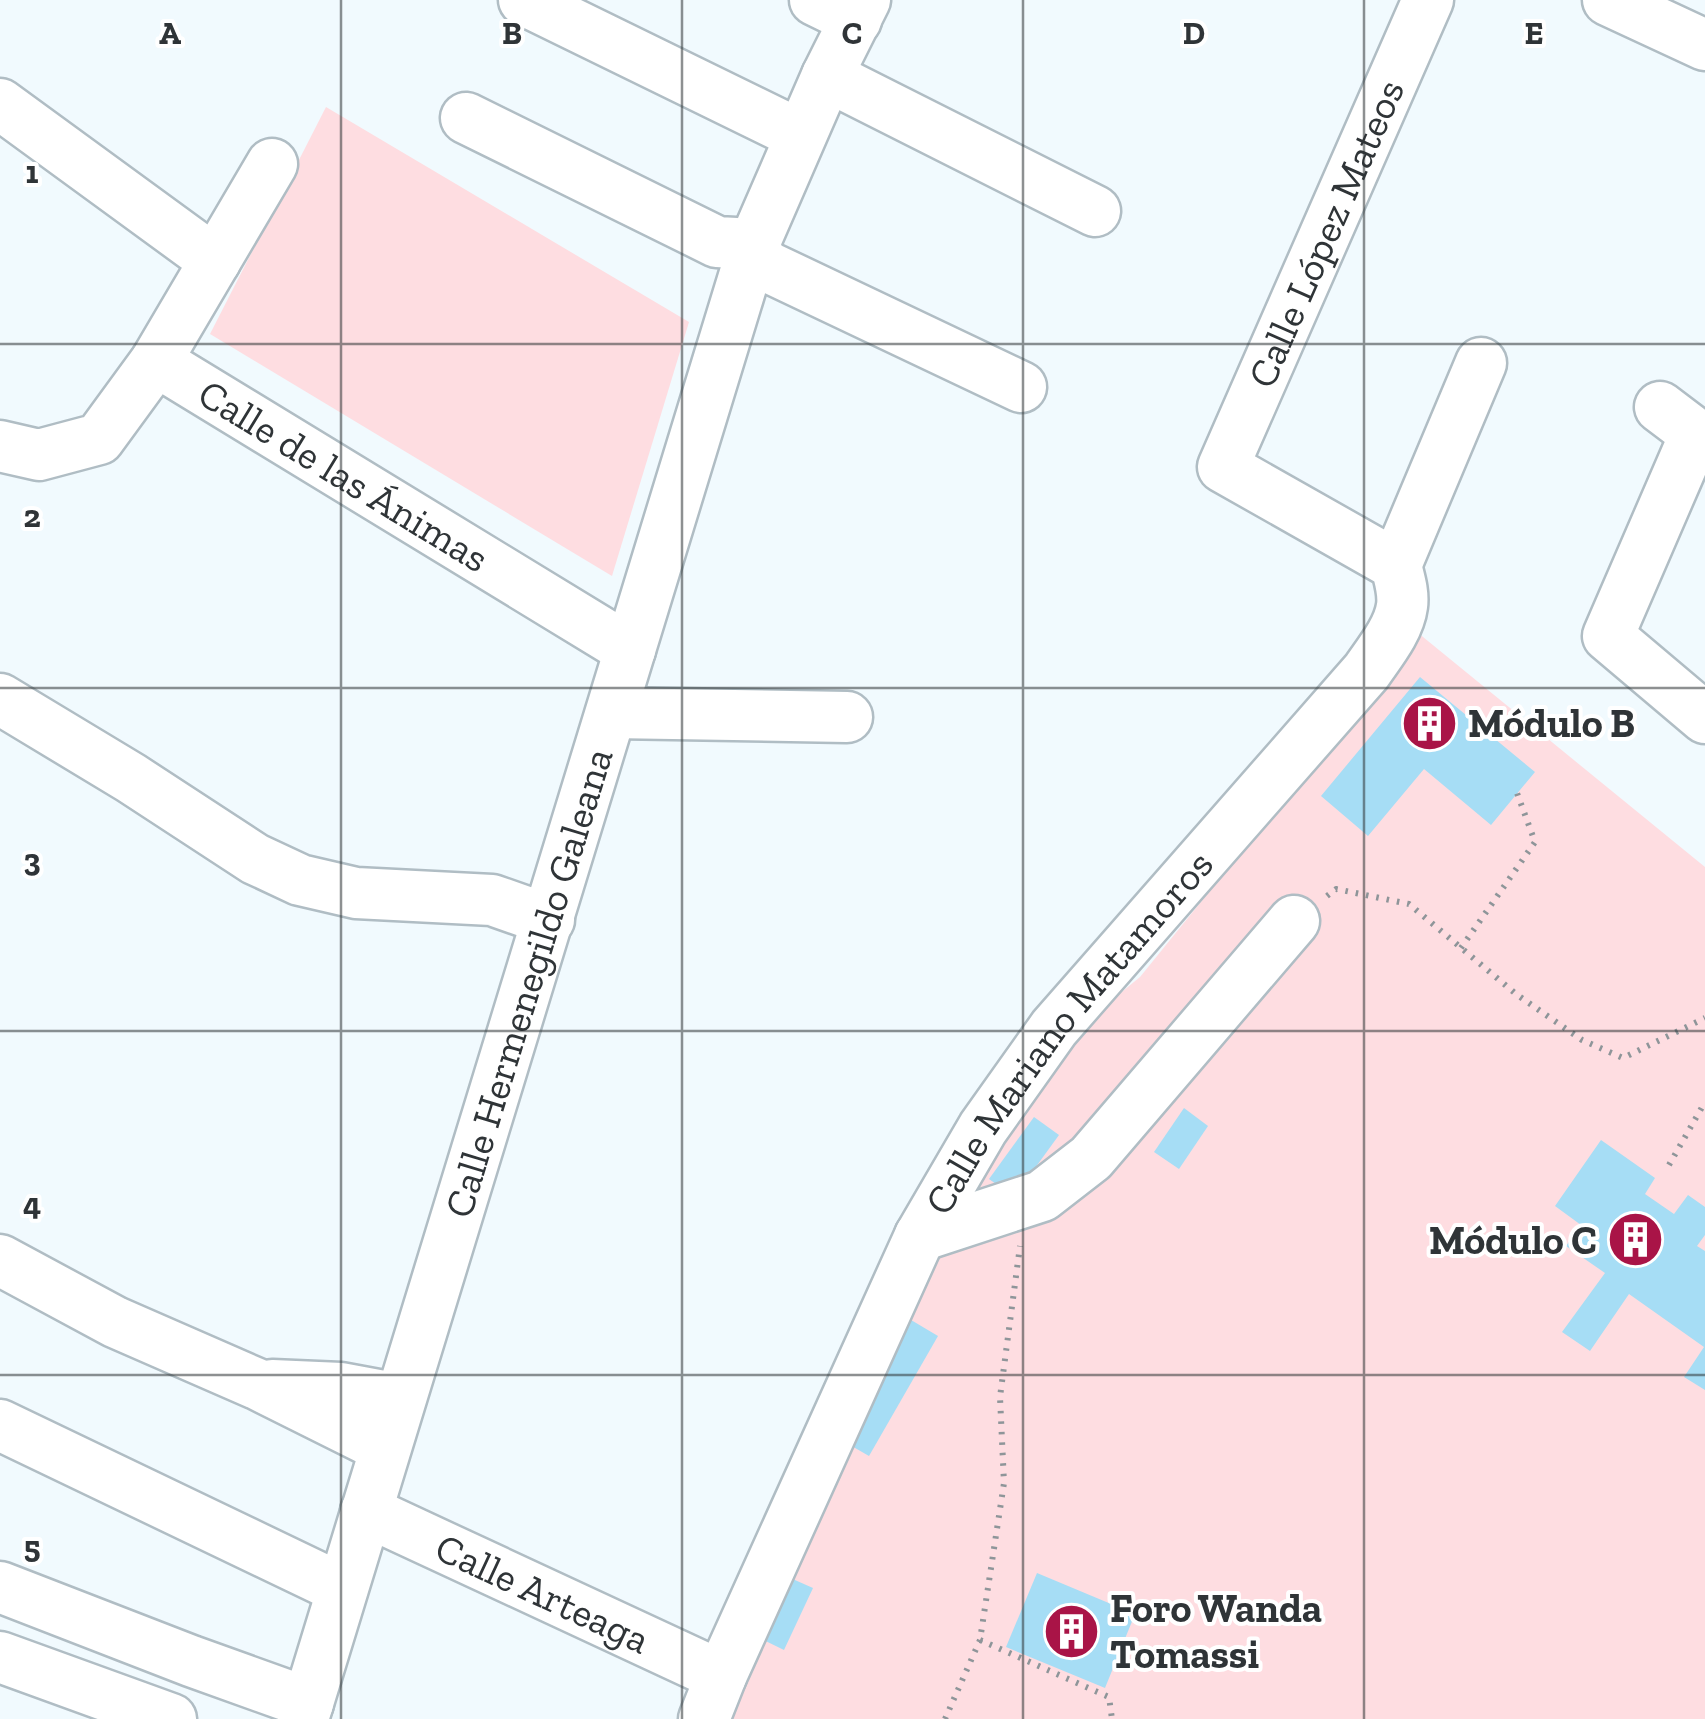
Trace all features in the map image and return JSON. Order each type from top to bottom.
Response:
[{"type":"street","points":[[524,0],[800,135]]},
{"type":"street","name":"Calle López Mateos","points":[[1396,566],[1223,467],[1428,0]]},
{"type":"street","points":[[1608,0],[1705,45]]},
{"type":"street","name":"Calle Hermenegildo Galeana","points":[[305,1711],[754,244],[827,76],[845,7]]},
{"type":"street","points":[[827,76],[1094,211]]},
{"type":"street","points":[[0,104],[215,261]]},
{"type":"street","points":[[466,118],[717,242],[754,244],[762,264],[1020,386]]},
{"type":"street","name":"Calle de las Ánimas","points":[[272,164],[156,361],[630,650]]},
{"type":"street","points":[[0,446],[40,455],[99,439],[156,361]]},
{"type":"street","points":[[1396,566],[1481,363]]},
{"type":"street","points":[[1687,428],[1608,636],[1705,718]]},
{"type":"street","name":"Calle Mariano Matamoros","points":[[712,1697],[920,1236],[983,1128],[1054,1028],[1367,671],[1402,608],[1396,566]]},
{"type":"street","points":[[0,699],[255,859],[300,880],[356,893],[492,900],[548,920]]},
{"type":"street","points":[[612,713],[847,716]]},
{"type":"street","points":[[920,1236],[1042,1196],[1091,1158],[1294,921]]},
{"type":"street","points":[[0,1260],[114,1322],[257,1384],[385,1448]]},
{"type":"street","points":[[257,1384],[341,1388],[400,1399]]},
{"type":"street","points":[[0,1425],[342,1588]]},
{"type":"street","name":"Calle Arteaga","points":[[366,1511],[712,1697]]},
{"type":"street","points":[[0,1587],[209,1668],[305,1711]]},
{"type":"street","points":[[0,1657],[171,1719]]},
{"type":"path","points":[[1461,948],[1535,842],[1517,793]]},
{"type":"path","points":[[1294,921],[1336,889],[1409,904],[1516,994],[1582,1040],[1624,1058],[1705,1018]]},
{"type":"path","points":[[1670,1165],[1705,1102]]},
{"type":"path","points":[[945,1719],[980,1640],[1004,1483],[1000,1397],[1026,1200]]},
{"type":"path","points":[[980,1640],[1109,1696],[1112,1719]]},
{"type":"shaded area","points":[[326,107],[689,322],[612,576],[210,334]]},
{"type":"shaded area","points":[[1412,628],[1705,867],[1705,1719],[713,1719],[836,1437],[1050,1051],[1140,977],[1384,676]]},
{"type":"building","name":"Módulo B","points":[[1420,677],[1535,772],[1491,825],[1424,769],[1368,836],[1321,796]]},
{"type":"building","points":[[1184,1108],[1208,1126],[1179,1169],[1154,1152]]},
{"type":"building","points":[[1034,1117],[1059,1135],[1014,1197],[989,1179]]},
{"type":"building","name":"Módulo C","points":[[1601,1140],[1655,1178],[1645,1194],[1674,1214],[1688,1195],[1705,1207],[1705,1235],[1697,1246],[1705,1251],[1705,1390],[1684,1377],[1704,1347],[1629,1294],[1590,1351],[1562,1332],[1605,1273],[1566,1246],[1581,1225],[1555,1206]]},
{"type":"building","points":[[906,1317],[938,1336],[869,1456],[836,1437]]},
{"type":"building","points":[[779,1573],[813,1588],[784,1650],[751,1634]]},
{"type":"building","name":"Foro Wanda Tomassi","points":[[1037,1573],[1135,1614],[1105,1688],[1006,1647]]},
{"type":"place","name":"Módulo B","points":[[1429,723]]},
{"type":"place","name":"Módulo C","points":[[1636,1240]]},
{"type":"place","name":"Foro Wanda Tomassi","points":[[1071,1631]]}]
